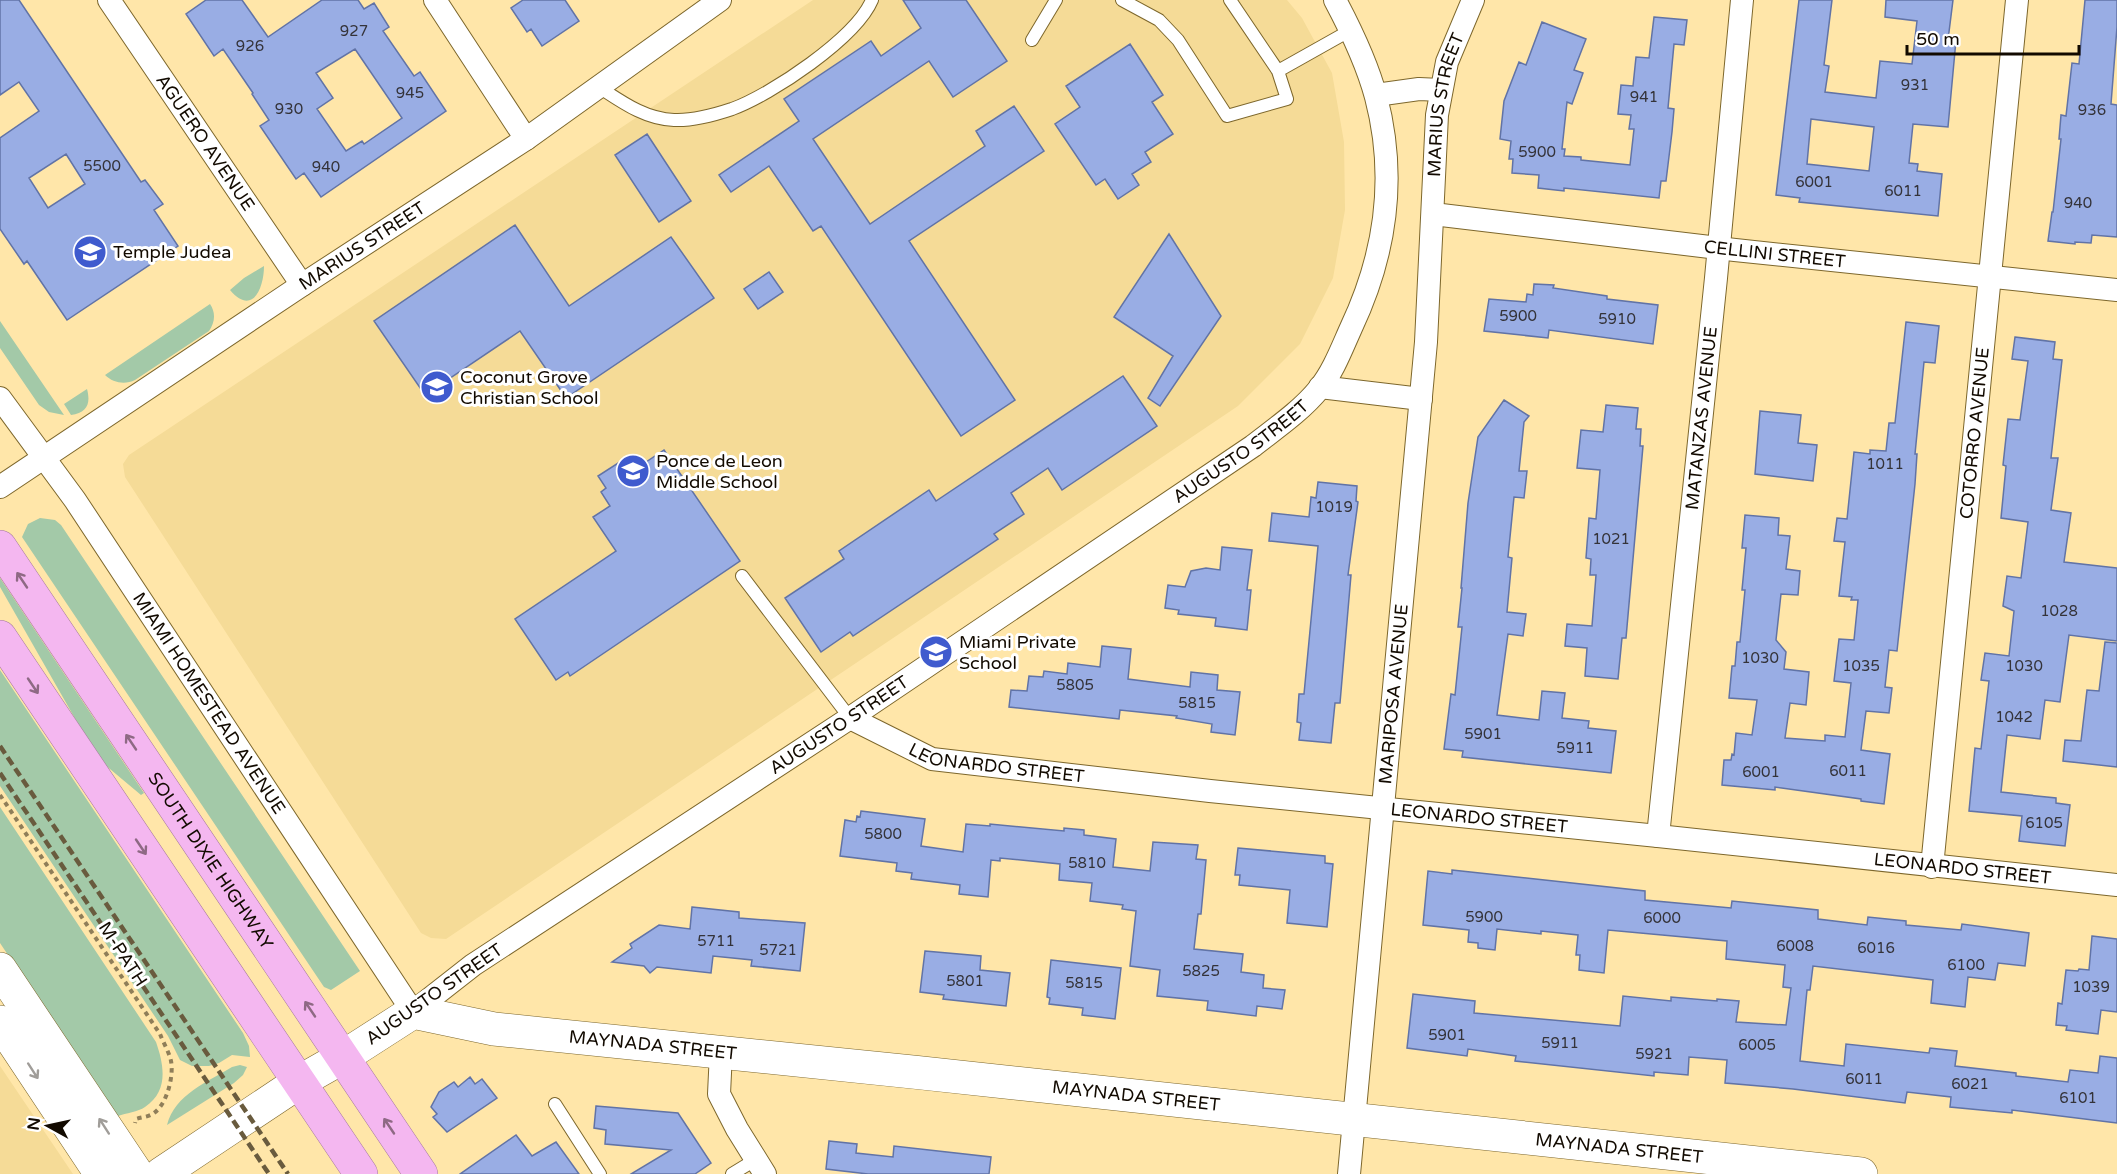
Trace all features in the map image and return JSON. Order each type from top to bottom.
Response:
[{"type":"highway","name":"SOUTH DIXIE HIGHWAY","points":[[0,547],[421,1174]]},
{"type":"highway","points":[[0,637],[361,1174]]},
{"type":"street","name":"AGUERO AVENUE","points":[[109,0],[302,285]]},
{"type":"street","points":[[435,0],[525,139]]},
{"type":"street","name":"MARIUS STREET","points":[[0,487],[525,139],[720,0]]},
{"type":"street","name":"AUGUSTO STREET","points":[[161,1174],[299,1082],[413,1012],[473,965],[850,718],[1254,446],[1305,404],[1320,387],[1343,347],[1361,308],[1383,237],[1386,189],[1382,126],[1376,95],[1351,30],[1335,0]]},
{"type":"street","name":"MARIUS STREET","points":[[1433,214],[1435,137],[1441,90],[1447,62],[1473,0]]},
{"type":"street","name":"MATANZAS AVENUE","points":[[1658,836],[1742,0]]},
{"type":"street","name":"COTORRO AVENUE","points":[[1932,867],[2017,0]]},
{"type":"street","points":[[1376,95],[1419,88],[1441,90]]},
{"type":"street","name":"CELLINI STREET","points":[[1433,214],[1718,248],[2117,290]]},
{"type":"street","name":"MARIPOSA AVENUE","points":[[1349,1174],[1421,399],[1430,294],[1433,214]]},
{"type":"street","points":[[1320,387],[1421,399]]},
{"type":"street","name":"MIAMI HOMESTEAD AVENUE","points":[[0,398],[75,500],[413,1012]]},
{"type":"street","name":"LEONARDO STREET","points":[[850,718],[932,759],[1210,791],[2117,885]]},
{"type":"street","points":[[0,969],[137,1174]]},
{"type":"street","name":"MAYNADA STREET","points":[[413,1012],[494,1029],[1860,1174]]},
{"type":"street","points":[[0,1023],[101,1174]]},
{"type":"street","points":[[721,1052],[719,1095],[760,1167]]},
{"type":"lane","points":[[599,87],[636,111],[660,119],[687,120],[716,114],[767,91],[825,52],[858,23],[872,0]]},
{"type":"lane","points":[[1032,40],[1056,0]]},
{"type":"lane","points":[[1122,0],[1159,20],[1178,40],[1227,116],[1287,99],[1278,71],[1230,0]]},
{"type":"lane","points":[[1278,71],[1351,30]]},
{"type":"lane","points":[[742,576],[850,718]]},
{"type":"lane","points":[[555,1104],[600,1174]]},
{"type":"lane","points":[[732,1174],[760,1167]]},
{"type":"path","name":"M-PATH","points":[[0,795],[91,928],[164,1043],[171,1062],[167,1092],[157,1111],[136,1119],[135,1126]]},
{"type":"shaded area","name":"Ponce de Leon Middle School","points":[[813,0],[1287,0],[1302,18],[1332,73],[1344,142],[1345,210],[1333,278],[1300,344],[1238,406],[446,939],[431,938],[421,933],[125,477],[123,464],[129,455]]},
{"type":"shaded area","points":[[0,1066],[73,1174],[0,1174]]},
{"type":"green space","points":[[264,266],[259,290],[251,300],[245,301],[238,298],[230,290],[244,278]]},
{"type":"green space","points":[[210,304],[214,318],[209,331],[135,380],[119,382],[105,375]]},
{"type":"green space","points":[[0,321],[64,415],[49,412],[39,405],[0,348]]},
{"type":"green space","points":[[87,389],[86,407],[81,412],[71,415],[64,404]]},
{"type":"green space","points":[[40,518],[55,520],[61,525],[360,971],[331,990],[324,987],[22,537],[28,524]]},
{"type":"green space","points":[[0,578],[144,793],[141,795],[104,764],[81,729],[0,587]]},
{"type":"green space","points":[[0,670],[243,1033],[249,1046],[250,1057],[232,1055],[209,1066],[192,1066],[180,1060],[168,1036],[0,786]]},
{"type":"green space","points":[[0,807],[156,1042],[162,1068],[161,1085],[153,1101],[142,1109],[118,1116],[110,1108],[0,943]]},
{"type":"green space","points":[[240,1065],[247,1067],[243,1075],[234,1083],[167,1125],[171,1114],[185,1097],[213,1078]]},
{"type":"building","points":[[0,0],[19,0],[141,182],[145,180],[163,204],[154,210],[178,246],[67,320],[27,261],[24,264],[0,229],[0,138],[39,111],[19,82],[0,95]],"holes":[[[66,154],[85,184],[48,208],[29,178]]]},
{"type":"building","points":[[206,0],[242,0],[268,37],[322,0],[358,0],[364,9],[374,3],[389,27],[383,31],[414,76],[420,72],[446,111],[321,197],[304,173],[296,179],[260,126],[269,120],[253,93],[223,49],[214,56],[186,14]],"holes":[[[355,49],[402,118],[364,144],[362,141],[346,151],[317,109],[333,98],[316,73]]]},
{"type":"building","points":[[523,0],[565,0],[579,21],[542,46],[531,29],[527,32],[511,8]]},
{"type":"building","points":[[903,0],[966,0],[1007,61],[953,97],[929,61],[813,139],[870,224],[985,146],[976,131],[1014,106],[1044,151],[909,241],[1015,400],[961,436],[821,226],[813,231],[769,166],[731,192],[719,175],[799,121],[784,99],[871,41],[881,56],[921,28]]},
{"type":"building","points":[[1799,0],[1832,0],[1824,65],[1829,66],[1825,92],[1876,98],[1880,61],[1912,64],[1917,21],[1885,17],[1886,0],[1953,0],[1948,40],[1956,40],[1948,127],[1913,124],[1909,163],[1918,164],[1917,171],[1942,174],[1938,216],[1799,202],[1800,198],[1776,195]],"holes":[[[1811,119],[1874,127],[1869,171],[1807,164]]]},
{"type":"building","points":[[2085,0],[2117,0],[2111,104],[2117,105],[2117,237],[2092,235],[2091,243],[2075,242],[2075,244],[2048,241],[2061,139],[2059,139],[2061,115],[2066,116],[2072,63],[2079,64]]},
{"type":"building","points":[[1654,17],[1687,20],[1684,45],[1674,44],[1668,108],[1674,109],[1672,132],[1666,181],[1661,181],[1659,198],[1564,188],[1564,191],[1538,188],[1539,175],[1512,173],[1513,159],[1509,159],[1511,141],[1500,139],[1504,101],[1519,62],[1526,65],[1542,22],[1586,39],[1574,70],[1583,73],[1572,104],[1567,102],[1562,149],[1565,149],[1564,156],[1630,165],[1634,129],[1629,129],[1631,115],[1618,114],[1621,85],[1633,86],[1636,57],[1649,58]]},
{"type":"building","points":[[1130,44],[1163,95],[1152,102],[1173,134],[1145,152],[1151,162],[1132,174],[1139,185],[1118,199],[1105,179],[1096,185],[1055,124],[1080,107],[1066,86]]},
{"type":"building","points":[[647,134],[691,201],[659,222],[615,155]]},
{"type":"building","points":[[515,225],[569,306],[671,237],[714,298],[566,398],[520,331],[425,395],[374,321]]},
{"type":"building","points":[[1169,234],[1221,316],[1160,406],[1148,398],[1173,356],[1114,317]]},
{"type":"building","points":[[769,272],[783,292],[758,309],[744,289]]},
{"type":"building","points":[[1534,284],[1554,285],[1553,288],[1607,296],[1607,299],[1658,305],[1653,344],[1549,330],[1548,338],[1484,331],[1489,299],[1526,302],[1527,294],[1533,295]]},
{"type":"building","points":[[1906,322],[1939,326],[1935,363],[1924,362],[1915,454],[1917,454],[1915,484],[1897,651],[1889,650],[1885,687],[1892,688],[1889,713],[1866,711],[1861,750],[1890,754],[1884,804],[1775,787],[1775,790],[1722,785],[1724,760],[1731,760],[1732,754],[1734,755],[1736,733],[1752,735],[1757,700],[1729,698],[1732,666],[1735,666],[1737,642],[1740,642],[1745,590],[1742,590],[1746,548],[1742,548],[1745,515],[1779,518],[1778,535],[1790,536],[1786,569],[1800,571],[1798,595],[1781,594],[1776,640],[1786,652],[1784,669],[1809,672],[1806,705],[1790,703],[1785,738],[1825,741],[1825,735],[1845,737],[1851,683],[1834,681],[1839,639],[1854,640],[1858,600],[1839,596],[1845,542],[1834,541],[1837,518],[1847,519],[1854,452],[1870,454],[1870,450],[1886,451],[1889,423],[1895,423]]},
{"type":"building","points":[[2015,337],[2055,342],[2053,359],[2062,360],[2051,458],[2058,458],[2051,510],[2071,513],[2064,562],[2117,568],[2117,641],[2069,635],[2060,702],[2045,700],[2040,739],[2007,735],[2001,792],[2056,798],[2056,803],[2070,805],[2065,846],[2019,841],[2022,816],[1969,811],[1975,748],[1981,749],[1989,681],[1981,680],[1985,653],[2009,656],[2014,611],[2003,606],[2007,576],[2021,578],[2028,522],[2001,518],[2008,419],[2020,420],[2028,361],[2012,359]]},
{"type":"building","points":[[1123,376],[1157,426],[1062,490],[1048,468],[1011,493],[1024,514],[994,534],[998,539],[853,636],[850,632],[821,652],[785,598],[844,559],[839,551],[929,490],[936,501]]},
{"type":"building","points":[[1504,400],[1529,416],[1524,422],[1519,471],[1527,471],[1524,498],[1514,497],[1508,557],[1512,558],[1507,612],[1526,614],[1523,636],[1508,634],[1497,715],[1539,720],[1542,691],[1565,693],[1562,718],[1589,721],[1588,728],[1616,731],[1611,773],[1462,757],[1463,751],[1444,749],[1451,694],[1455,695],[1462,627],[1458,627],[1468,503],[1478,437]]},
{"type":"building","points":[[1606,405],[1638,408],[1636,429],[1641,429],[1640,446],[1643,446],[1626,638],[1622,638],[1618,679],[1585,676],[1587,648],[1565,646],[1567,624],[1592,626],[1596,575],[1590,575],[1591,559],[1586,558],[1589,518],[1596,519],[1600,470],[1577,468],[1581,430],[1603,432]]},
{"type":"building","points":[[1760,411],[1801,415],[1798,443],[1817,445],[1813,481],[1755,474]]},
{"type":"building","points":[[664,450],[740,561],[570,676],[568,672],[556,680],[515,619],[616,551],[593,517],[610,506],[601,492],[606,488],[598,476],[629,456],[637,468]]},
{"type":"building","points":[[1318,482],[1357,486],[1356,501],[1358,502],[1348,575],[1351,575],[1340,703],[1335,703],[1331,743],[1299,740],[1301,723],[1297,722],[1299,694],[1304,694],[1318,546],[1269,541],[1272,513],[1309,517],[1311,497],[1316,498]]},
{"type":"building","points":[[1222,547],[1252,550],[1247,590],[1251,590],[1247,630],[1215,626],[1216,618],[1178,614],[1179,610],[1165,608],[1168,585],[1185,587],[1191,571],[1206,568],[1220,570]]},
{"type":"building","points":[[2105,642],[2117,643],[2117,767],[2063,761],[2065,740],[2081,741],[2087,690],[2099,691]]},
{"type":"building","points":[[1102,646],[1131,649],[1128,679],[1190,687],[1191,672],[1218,675],[1217,690],[1240,692],[1235,735],[1211,732],[1212,724],[1176,718],[1177,716],[1120,710],[1119,719],[1009,707],[1011,690],[1027,691],[1029,676],[1043,677],[1044,671],[1067,674],[1068,663],[1100,667]]},
{"type":"building","points":[[861,811],[925,819],[921,846],[963,852],[966,824],[1064,831],[1064,828],[1084,830],[1084,835],[1116,839],[1113,867],[1150,871],[1153,842],[1198,845],[1196,859],[1206,860],[1201,914],[1198,914],[1194,949],[1243,954],[1241,972],[1264,975],[1263,988],[1285,990],[1282,1009],[1257,1006],[1256,1016],[1207,1010],[1208,1001],[1157,996],[1160,970],[1130,966],[1136,911],[1122,909],[1123,905],[1090,901],[1092,883],[1059,880],[1060,864],[1000,858],[1000,861],[991,860],[988,897],[959,894],[960,885],[911,879],[912,873],[896,871],[897,863],[840,856],[845,820],[856,822]]},
{"type":"building","points":[[1238,848],[1325,856],[1325,863],[1333,864],[1327,927],[1287,923],[1290,890],[1239,885],[1240,875],[1235,875]]},
{"type":"building","points":[[1452,870],[1645,891],[1645,900],[1731,908],[1732,901],[1818,910],[1818,919],[1867,925],[1868,917],[1906,921],[1906,925],[1961,930],[1962,924],[2029,933],[2025,966],[1998,963],[1995,980],[1968,977],[1965,1007],[1931,1003],[1933,980],[1813,966],[1810,990],[1807,990],[1800,1061],[1844,1066],[1846,1044],[1929,1053],[1930,1048],[1957,1051],[1955,1066],[2068,1082],[2070,1070],[2098,1073],[2100,1056],[2117,1058],[2117,1123],[2012,1110],[2012,1113],[1950,1107],[1951,1097],[1907,1092],[1905,1103],[1725,1083],[1727,1060],[1689,1057],[1688,1075],[1654,1072],[1654,1076],[1515,1061],[1516,1056],[1468,1049],[1467,1056],[1407,1048],[1413,994],[1475,1001],[1474,1013],[1620,1026],[1623,996],[1671,1001],[1671,997],[1717,1001],[1717,999],[1739,1001],[1736,1022],[1786,1025],[1791,988],[1783,987],[1785,965],[1726,959],[1727,941],[1608,930],[1604,973],[1579,970],[1580,955],[1576,955],[1578,935],[1497,929],[1495,950],[1478,948],[1478,943],[1468,942],[1469,930],[1423,925],[1428,871],[1452,874]]},
{"type":"building","points":[[692,907],[739,912],[739,918],[805,923],[800,971],[751,966],[752,960],[713,956],[711,973],[657,967],[650,973],[644,966],[612,962],[632,948],[630,944],[659,925],[690,929]]},
{"type":"building","points":[[2092,936],[2117,939],[2117,1012],[2101,1010],[2098,1034],[2066,1030],[2067,1026],[2056,1025],[2058,1003],[2062,1004],[2066,970],[2089,970]]},
{"type":"building","points":[[925,951],[981,956],[980,970],[1010,973],[1006,1006],[943,999],[944,995],[920,992]]},
{"type":"building","points":[[1051,960],[1121,968],[1115,1019],[1082,1015],[1083,1008],[1049,1004],[1050,998],[1047,997]]},
{"type":"building","points":[[470,1077],[475,1084],[482,1079],[497,1098],[447,1132],[433,1117],[437,1114],[431,1107],[439,1092],[454,1082],[458,1087]]},
{"type":"building","points":[[596,1106],[678,1113],[711,1163],[695,1174],[631,1174],[671,1150],[605,1144],[606,1130],[594,1128]]},
{"type":"building","points":[[516,1135],[532,1156],[556,1142],[579,1174],[460,1174]]},
{"type":"building","points":[[829,1141],[857,1144],[856,1153],[893,1157],[894,1146],[991,1157],[989,1174],[868,1174],[826,1169]]},
{"type":"railway","points":[[0,746],[288,1174]]},
{"type":"railway","points":[[0,773],[269,1174]]},
{"type":"place","name":"Temple Judea","points":[[90,252]]},
{"type":"place","name":"Coconut Grove Christian School","points":[[437,387]]},
{"type":"place","name":"Ponce de Leon Middle School","points":[[633,471]]},
{"type":"place","name":"Miami Private School","points":[[936,652]]}]
